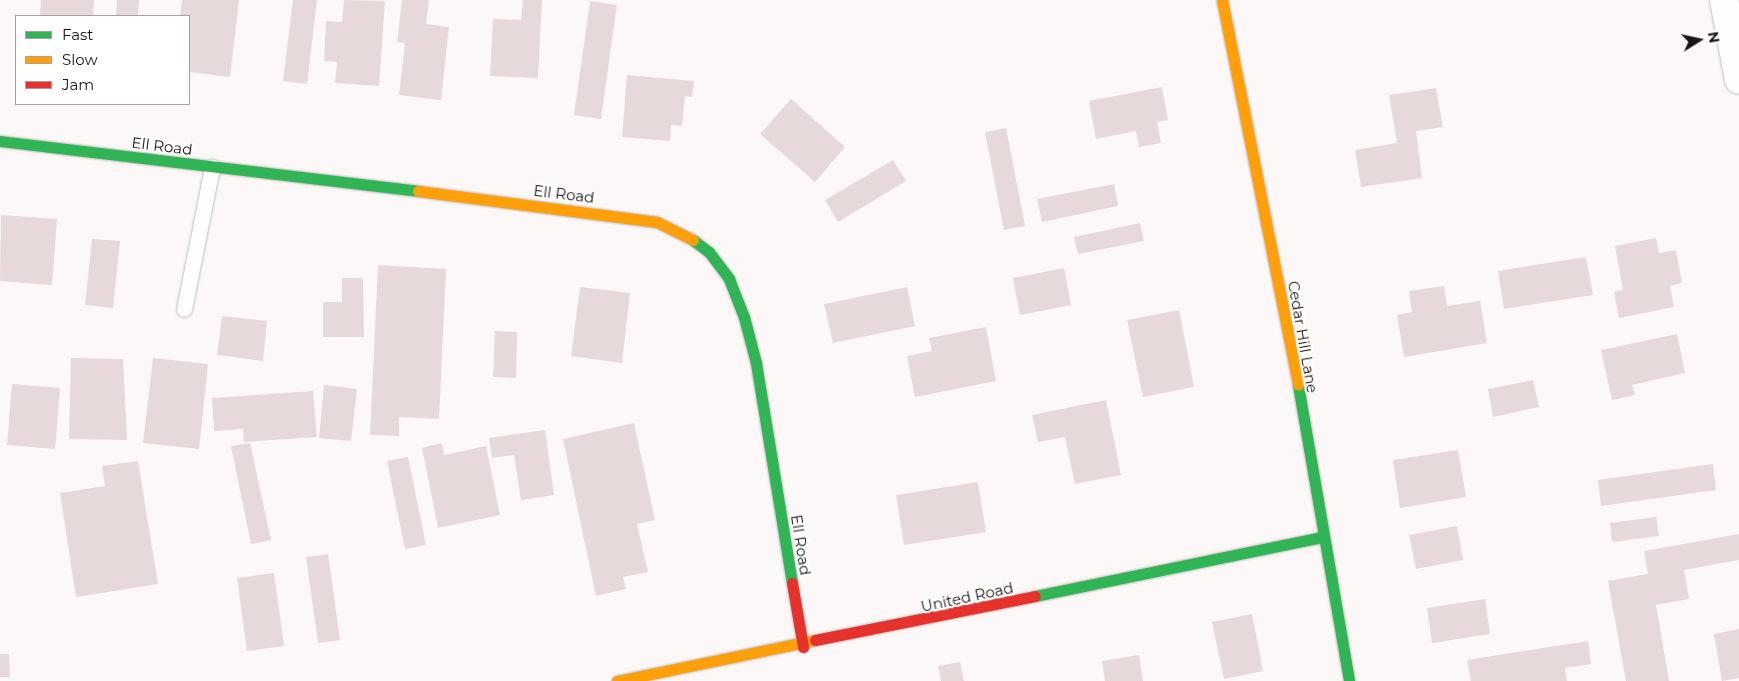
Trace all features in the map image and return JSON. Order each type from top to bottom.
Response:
[{"type":"street","name":"Cedar Hill Lane","points":[[1222,0],[1289,334],[1322,537],[1349,681]]},
{"type":"street","points":[[1724,0],[1739,80]]},
{"type":"street","name":"Ell Road","points":[[0,141],[657,222],[685,234],[709,252],[729,279],[756,363],[803,647]]},
{"type":"street","name":"United Road","points":[[617,681],[803,647],[1322,537]]},
{"type":"lane","points":[[184,309],[212,167]]},
{"type":"building","points":[[41,0],[94,0],[93,15],[40,15]]},
{"type":"building","points":[[117,0],[139,0],[138,15],[116,15]]},
{"type":"building","points":[[182,0],[239,0],[230,77],[190,72],[190,15],[180,15]]},
{"type":"building","points":[[293,0],[317,0],[307,84],[283,81]]},
{"type":"building","points":[[344,0],[385,1],[379,86],[335,83],[337,62],[324,61],[326,21],[342,22]]},
{"type":"building","points":[[402,0],[429,0],[426,24],[449,27],[441,100],[399,95],[405,43],[397,42]]},
{"type":"building","points":[[523,0],[542,0],[538,78],[490,76],[493,19],[521,20]]},
{"type":"building","points":[[590,1],[617,5],[601,119],[574,115]]},
{"type":"building","points":[[627,75],[694,81],[692,97],[685,96],[682,126],[671,125],[670,141],[622,137]]},
{"type":"building","points":[[1162,87],[1168,120],[1157,122],[1161,143],[1139,147],[1136,131],[1096,139],[1089,101]]},
{"type":"building","points":[[1436,88],[1443,127],[1416,131],[1422,178],[1361,187],[1355,150],[1397,143],[1389,95]]},
{"type":"building","points":[[791,99],[845,147],[815,182],[760,134]]},
{"type":"building","points":[[1006,128],[1025,226],[1004,230],[985,132]]},
{"type":"building","points":[[893,160],[906,181],[838,222],[825,200]]},
{"type":"building","points":[[1114,184],[1118,206],[1042,222],[1037,199]]},
{"type":"building","points":[[1,215],[57,219],[52,285],[0,281]]},
{"type":"building","points":[[1140,223],[1144,241],[1078,254],[1074,237]]},
{"type":"building","points":[[1656,238],[1659,253],[1676,250],[1682,283],[1670,286],[1674,307],[1619,318],[1614,292],[1623,290],[1615,246]]},
{"type":"building","points":[[92,239],[120,241],[113,308],[85,305]]},
{"type":"building","points":[[1586,257],[1593,295],[1504,309],[1498,271]]},
{"type":"building","points":[[378,265],[446,269],[439,419],[399,417],[399,436],[370,435]]},
{"type":"building","points":[[1064,268],[1071,305],[1020,315],[1013,278]]},
{"type":"building","points":[[342,278],[363,278],[364,337],[323,337],[323,302],[342,302]]},
{"type":"building","points":[[1444,286],[1447,306],[1480,301],[1487,343],[1404,357],[1397,315],[1412,312],[1409,291]]},
{"type":"building","points":[[580,287],[630,293],[622,363],[571,356]]},
{"type":"building","points":[[907,287],[915,326],[833,343],[824,304]]},
{"type":"building","points":[[1179,310],[1194,387],[1143,397],[1127,320]]},
{"type":"building","points":[[222,316],[267,321],[263,361],[217,355]]},
{"type":"building","points":[[986,327],[996,381],[915,397],[907,356],[932,351],[929,338]]},
{"type":"building","points":[[495,331],[517,332],[516,378],[493,377]]},
{"type":"building","points":[[1677,334],[1685,373],[1632,385],[1635,395],[1612,400],[1601,350]]},
{"type":"building","points":[[71,358],[123,359],[127,440],[69,439]]},
{"type":"building","points":[[153,358],[208,364],[199,449],[143,443]]},
{"type":"building","points":[[1533,380],[1539,407],[1493,417],[1488,389]]},
{"type":"building","points":[[12,384],[60,388],[55,449],[7,445]]},
{"type":"building","points":[[324,385],[357,389],[351,441],[319,438]]},
{"type":"building","points":[[313,391],[317,437],[244,442],[243,429],[214,431],[212,398]]},
{"type":"building","points":[[1106,400],[1121,475],[1075,484],[1065,437],[1038,442],[1032,415]]},
{"type":"building","points":[[634,423],[655,520],[637,524],[648,572],[623,577],[626,589],[596,596],[563,439]]},
{"type":"building","points":[[545,430],[554,495],[521,500],[514,455],[492,458],[489,438]]},
{"type":"building","points":[[250,443],[271,540],[251,544],[231,446]]},
{"type":"building","points":[[442,443],[444,455],[486,446],[500,515],[438,528],[422,448]]},
{"type":"building","points":[[1458,450],[1466,497],[1400,508],[1393,460]]},
{"type":"building","points":[[408,457],[426,545],[405,549],[387,461]]},
{"type":"building","points":[[138,461],[158,584],[76,597],[60,493],[105,486],[102,466]]},
{"type":"building","points":[[1713,464],[1716,490],[1601,506],[1598,480]]},
{"type":"building","points":[[978,482],[986,532],[904,545],[896,495]]},
{"type":"building","points":[[1656,517],[1659,536],[1612,542],[1610,523]]},
{"type":"building","points":[[1457,526],[1463,560],[1416,569],[1409,535]]},
{"type":"building","points":[[1739,534],[1739,560],[1684,570],[1689,599],[1656,605],[1669,681],[1626,681],[1608,581],[1648,574],[1644,551]]},
{"type":"building","points":[[328,554],[340,640],[318,643],[306,557]]},
{"type":"building","points":[[274,573],[284,646],[247,651],[237,578]]},
{"type":"building","points":[[1485,599],[1490,634],[1432,643],[1427,608]]},
{"type":"building","points":[[1252,614],[1263,671],[1224,679],[1212,622]]},
{"type":"building","points":[[1739,629],[1739,678],[1722,681],[1714,634]]},
{"type":"building","points":[[1588,641],[1591,664],[1565,668],[1567,681],[1471,681],[1467,660]]},
{"type":"building","points":[[0,654],[9,654],[10,677],[0,677]]},
{"type":"building","points":[[1139,655],[1143,681],[1105,681],[1102,661]]},
{"type":"building","points":[[960,662],[964,681],[941,681],[938,666]]},
{"type":"traffic: fast","points":[[0,141],[418,191]]},
{"type":"traffic: fast","points":[[693,240],[709,252],[729,279],[744,317],[756,363],[792,583]]},
{"type":"traffic: fast","points":[[1298,385],[1349,681]]},
{"type":"traffic: fast","points":[[1035,596],[1322,537]]},
{"type":"traffic: slow","points":[[1222,0],[1298,385]]},
{"type":"traffic: slow","points":[[418,191],[657,222],[693,240]]},
{"type":"traffic: slow","points":[[617,681],[815,640]]},
{"type":"traffic: jam","points":[[792,583],[803,647]]},
{"type":"traffic: jam","points":[[815,640],[1035,596]]}]
